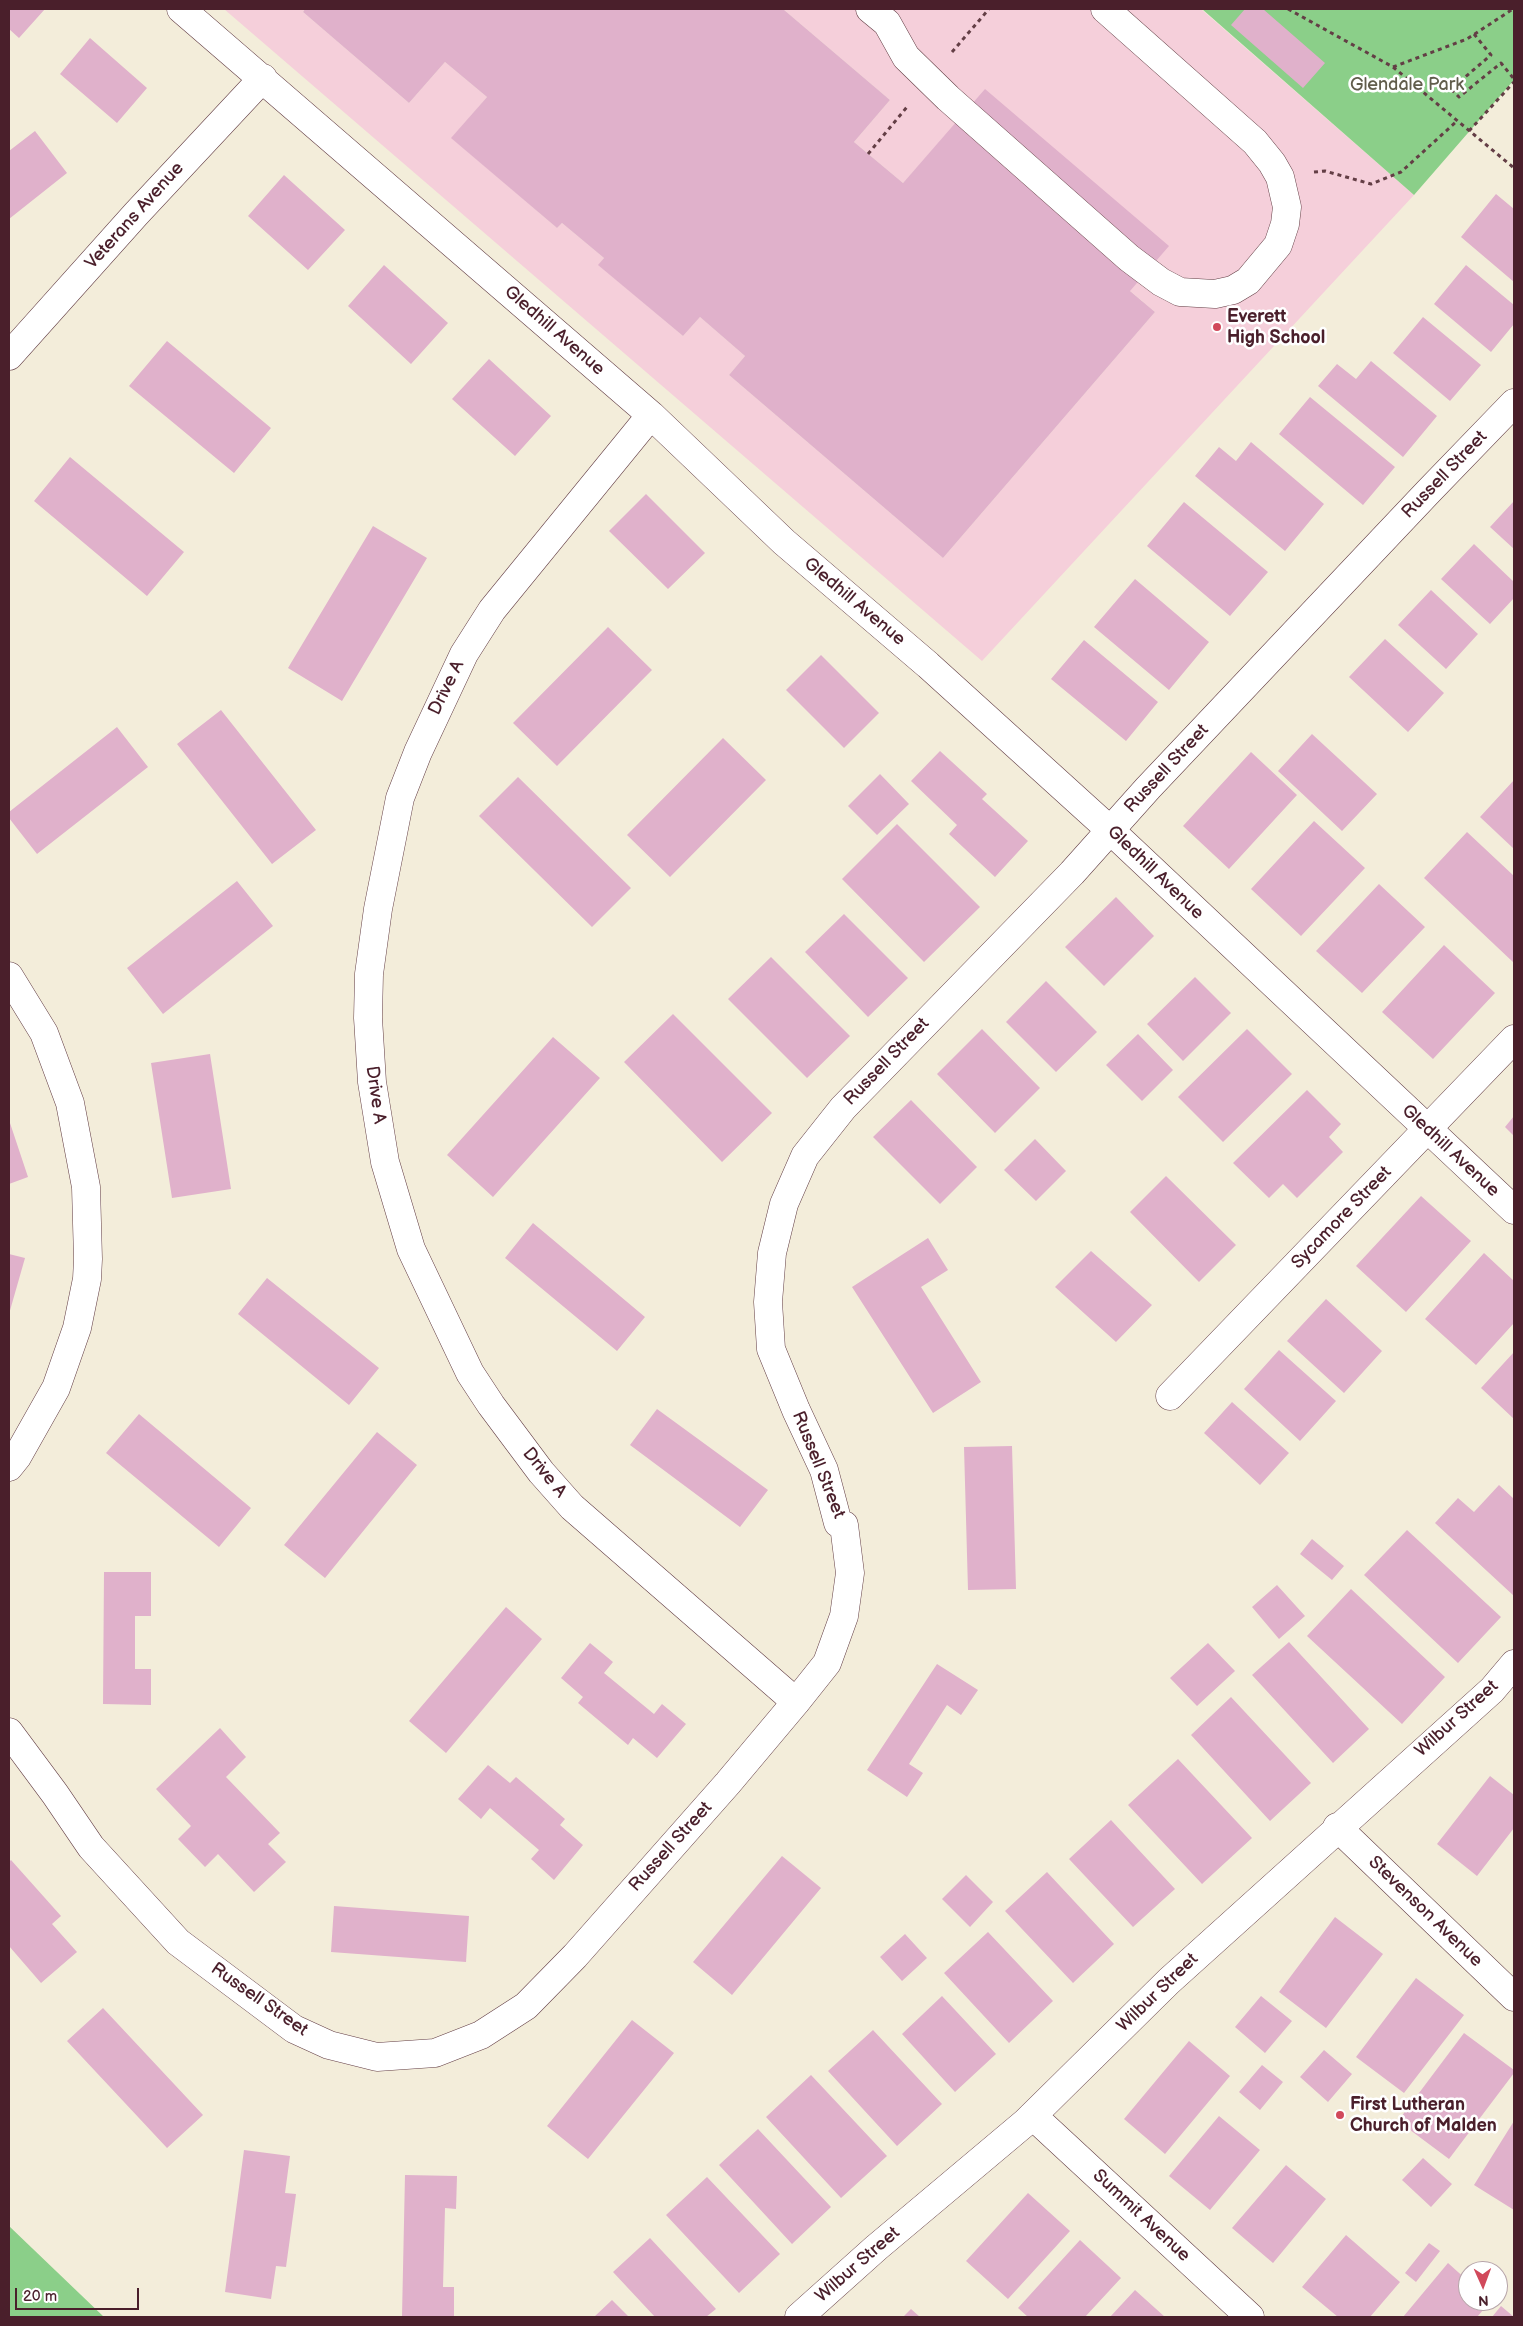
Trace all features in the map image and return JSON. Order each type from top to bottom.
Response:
[{"type":"street","name":"Gledhill Avenue","points":[[181,9],[263,78],[650,415],[784,542],[928,665],[1110,830],[1514,1210]]},
{"type":"street","points":[[870,9],[886,23],[906,57],[948,98],[1129,258],[1161,282],[1180,292],[1215,294],[1233,290],[1248,281],[1278,244],[1285,224],[1287,207],[1280,177],[1272,163],[1255,142],[1105,9]]},
{"type":"street","name":"Veterans Avenue","points":[[9,356],[136,214],[263,78]]},
{"type":"street","name":"Russell Street","points":[[9,1732],[56,1794],[92,1847],[178,1942],[294,2029],[329,2045],[380,2057],[434,2053],[481,2034],[526,2006],[575,1956],[728,1783],[796,1702],[827,1663],[844,1616],[850,1573],[844,1525],[838,1523],[824,1470],[796,1410],[771,1349],[768,1302],[772,1253],[784,1204],[805,1156],[843,1108],[1072,873],[1110,830],[1514,403]]},
{"type":"street","name":"Drive A","points":[[650,415],[492,610],[464,654],[418,752],[400,798],[378,909],[369,983],[368,1034],[372,1082],[385,1162],[411,1249],[466,1364],[491,1405],[541,1472],[572,1507],[796,1702]]},
{"type":"street","points":[[9,976],[44,1032],[70,1103],[86,1186],[88,1259],[87,1279],[78,1328],[56,1388],[17,1457],[9,1467]]},
{"type":"street","name":"Sycamore Street","points":[[1170,1396],[1514,1039]]},
{"type":"street","name":"Wilbur Street","points":[[799,2317],[876,2248],[1033,2116],[1169,1981],[1337,1827],[1492,1690],[1514,1664]]},
{"type":"street","name":"Stevenson Avenue","points":[[1337,1827],[1514,1997]]},
{"type":"street","name":"Summit Avenue","points":[[1033,2116],[1250,2317]]},
{"type":"path","points":[[961,41],[989,9]]},
{"type":"path","points":[[1288,9],[1393,67],[1514,168]]},
{"type":"path","points":[[1393,67],[1467,39],[1513,9]]},
{"type":"path","points":[[1469,131],[1514,81],[1500,63],[1460,97],[1451,89],[1491,55],[1474,34]]},
{"type":"path","points":[[1280,177],[1325,171],[1371,184],[1401,172],[1457,121]]},
{"type":"shaded area","name":"Everett High School","points":[[224,9],[305,9],[303,12],[409,103],[445,62],[487,97],[452,138],[557,228],[562,223],[604,258],[599,265],[683,336],[700,317],[745,356],[729,375],[943,558],[1155,312],[946,135],[903,183],[854,142],[890,100],[783,9],[1201,9],[1414,195],[982,661]]},
{"type":"green space","name":"Glendale Park","points":[[1202,9],[1514,9],[1514,80],[1414,195]]},
{"type":"green space","points":[[9,2226],[104,2317],[9,2317]]},
{"type":"building","points":[[9,9],[45,9],[19,38],[9,29]]},
{"type":"building","points":[[305,9],[783,9],[890,100],[854,142],[903,183],[985,89],[1169,246],[1130,291],[1155,312],[943,558],[729,375],[745,356],[700,317],[683,336],[598,265],[604,258],[562,223],[557,228],[451,138],[487,97],[445,62],[409,103],[303,12]]},
{"type":"building","points":[[1245,9],[1263,9],[1325,63],[1303,88],[1231,25]]},
{"type":"building","points":[[90,38],[147,88],[117,123],[60,74]]},
{"type":"building","points":[[35,131],[67,173],[9,219],[9,151]]},
{"type":"building","points":[[284,175],[345,230],[308,270],[248,216]]},
{"type":"building","points":[[1496,194],[1514,209],[1514,282],[1461,237]]},
{"type":"building","points":[[384,265],[448,323],[411,364],[348,306]]},
{"type":"building","points":[[1466,265],[1514,305],[1514,324],[1491,352],[1434,304]]},
{"type":"building","points":[[1423,317],[1481,365],[1450,401],[1393,353]]},
{"type":"building","points":[[167,341],[271,428],[234,473],[129,386]]},
{"type":"building","points":[[489,359],[551,416],[515,456],[452,399]]},
{"type":"building","points":[[1371,361],[1437,416],[1403,457],[1318,386],[1337,364],[1356,379]]},
{"type":"building","points":[[1310,397],[1395,467],[1363,505],[1279,434]]},
{"type":"building","points":[[1251,442],[1324,504],[1285,551],[1195,476],[1219,447],[1236,461]]},
{"type":"building","points":[[70,457],[184,552],[147,596],[34,501]]},
{"type":"building","points":[[646,494],[705,553],[668,589],[609,531]]},
{"type":"building","points":[[1514,501],[1514,549],[1490,527]]},
{"type":"building","points":[[1184,502],[1268,572],[1230,616],[1147,546]]},
{"type":"building","points":[[373,526],[427,558],[342,701],[288,668]]},
{"type":"building","points":[[1474,544],[1514,582],[1514,598],[1490,624],[1441,579]]},
{"type":"building","points":[[1135,579],[1209,642],[1169,690],[1094,627]]},
{"type":"building","points":[[1431,590],[1478,634],[1446,669],[1398,625]]},
{"type":"building","points":[[608,627],[652,670],[557,766],[513,723]]},
{"type":"building","points":[[1385,639],[1444,693],[1408,732],[1349,677]]},
{"type":"building","points":[[1084,640],[1158,702],[1126,741],[1051,679]]},
{"type":"building","points":[[821,655],[879,713],[844,748],[786,690]]},
{"type":"building","points":[[221,710],[316,830],[272,864],[177,744]]},
{"type":"building","points":[[117,727],[148,767],[37,854],[9,818],[9,812]]},
{"type":"building","points":[[1312,734],[1377,794],[1342,831],[1278,771]]},
{"type":"building","points":[[723,738],[766,780],[670,877],[627,835]]},
{"type":"building","points":[[940,751],[987,794],[982,799],[1028,841],[995,877],[949,834],[957,825],[911,781]]},
{"type":"building","points":[[1251,752],[1297,795],[1229,869],[1183,826]]},
{"type":"building","points":[[880,774],[909,804],[877,835],[848,806]]},
{"type":"building","points":[[518,777],[631,888],[592,927],[479,816]]},
{"type":"building","points":[[1514,780],[1514,849],[1480,817]]},
{"type":"building","points":[[1314,821],[1365,868],[1301,936],[1251,889]]},
{"type":"building","points":[[897,824],[980,907],[924,962],[842,879]]},
{"type":"building","points":[[1467,832],[1514,876],[1514,963],[1424,878]]},
{"type":"building","points":[[237,881],[273,926],[163,1014],[127,968]]},
{"type":"building","points":[[1379,884],[1425,927],[1362,993],[1316,951]]},
{"type":"building","points":[[1116,897],[1154,936],[1104,986],[1065,947]]},
{"type":"building","points":[[844,914],[908,978],[868,1017],[805,952]]},
{"type":"building","points":[[1444,945],[1495,993],[1433,1059],[1382,1012]]},
{"type":"building","points":[[771,957],[850,1036],[807,1078],[728,999]]},
{"type":"building","points":[[1195,977],[1231,1013],[1183,1061],[1147,1024]]},
{"type":"building","points":[[1046,981],[1097,1032],[1056,1072],[1006,1022]]},
{"type":"building","points":[[673,1014],[772,1113],[722,1162],[624,1062]]},
{"type":"building","points":[[982,1029],[1040,1088],[995,1133],[937,1074]]},
{"type":"building","points":[[1247,1029],[1292,1074],[1223,1142],[1178,1097]]},
{"type":"building","points":[[1138,1034],[1173,1070],[1142,1101],[1106,1065]]},
{"type":"building","points":[[553,1037],[600,1078],[493,1197],[447,1155]]},
{"type":"building","points":[[210,1054],[231,1189],[172,1198],[151,1063]]},
{"type":"building","points":[[1307,1090],[1341,1124],[1329,1137],[1343,1152],[1297,1198],[1283,1184],[1269,1198],[1233,1163]]},
{"type":"building","points":[[911,1100],[977,1167],[940,1204],[873,1137]]},
{"type":"building","points":[[1514,1116],[1514,1136],[1505,1127]]},
{"type":"building","points":[[9,1120],[28,1177],[9,1184]]},
{"type":"building","points":[[1035,1139],[1066,1171],[1036,1201],[1004,1170]]},
{"type":"building","points":[[1166,1176],[1236,1245],[1199,1282],[1130,1212]]},
{"type":"building","points":[[1421,1196],[1471,1241],[1406,1312],[1356,1266]]},
{"type":"building","points":[[533,1223],[645,1317],[617,1351],[505,1258]]},
{"type":"building","points":[[928,1238],[948,1270],[921,1287],[981,1382],[933,1413],[852,1287]]},
{"type":"building","points":[[1091,1251],[1152,1305],[1116,1342],[1055,1287]]},
{"type":"building","points":[[1484,1253],[1514,1281],[1514,1323],[1476,1365],[1425,1319]]},
{"type":"building","points":[[9,1254],[25,1258],[9,1314]]},
{"type":"building","points":[[267,1278],[379,1368],[349,1405],[238,1314]]},
{"type":"building","points":[[1326,1299],[1382,1351],[1344,1393],[1287,1341]]},
{"type":"building","points":[[1279,1350],[1336,1401],[1300,1441],[1244,1389]]},
{"type":"building","points":[[1514,1352],[1514,1419],[1481,1388]]},
{"type":"building","points":[[1232,1402],[1289,1453],[1260,1485],[1204,1433]]},
{"type":"building","points":[[657,1409],[768,1490],[740,1527],[630,1445]]},
{"type":"building","points":[[139,1414],[251,1508],[219,1547],[106,1453]]},
{"type":"building","points":[[377,1432],[417,1465],[325,1578],[284,1545]]},
{"type":"building","points":[[1012,1446],[1016,1589],[968,1590],[964,1447]]},
{"type":"building","points":[[1499,1485],[1514,1499],[1514,1596],[1435,1523],[1458,1498],[1474,1512]]},
{"type":"building","points":[[1407,1530],[1501,1617],[1458,1663],[1364,1575]]},
{"type":"building","points":[[1312,1539],[1344,1566],[1332,1580],[1300,1554]]},
{"type":"building","points":[[104,1572],[151,1572],[151,1616],[135,1616],[135,1669],[151,1669],[151,1705],[103,1704]]},
{"type":"building","points":[[1277,1585],[1305,1616],[1279,1639],[1252,1607]]},
{"type":"building","points":[[1351,1589],[1445,1677],[1402,1724],[1307,1636]]},
{"type":"building","points":[[506,1607],[542,1639],[446,1753],[409,1721]]},
{"type":"building","points":[[1289,1642],[1369,1729],[1333,1763],[1252,1675]]},
{"type":"building","points":[[590,1643],[613,1662],[604,1673],[654,1714],[662,1704],[686,1724],[657,1758],[633,1738],[628,1745],[578,1703],[583,1697],[561,1678]]},
{"type":"building","points":[[1208,1643],[1235,1671],[1197,1706],[1170,1678]]},
{"type":"building","points":[[937,1664],[978,1690],[961,1715],[947,1705],[909,1764],[923,1773],[907,1797],[867,1770]]},
{"type":"building","points":[[1231,1697],[1311,1783],[1270,1821],[1191,1735]]},
{"type":"building","points":[[220,1728],[246,1757],[226,1777],[280,1833],[268,1844],[286,1862],[254,1892],[218,1854],[205,1867],[178,1839],[191,1826],[156,1789]]},
{"type":"building","points":[[1178,1759],[1252,1838],[1202,1884],[1128,1805]]},
{"type":"building","points":[[488,1765],[510,1783],[516,1777],[565,1819],[560,1825],[583,1845],[554,1880],[531,1859],[539,1850],[490,1808],[481,1819],[458,1799]]},
{"type":"building","points":[[1490,1776],[1514,1795],[1514,1828],[1477,1876],[1437,1844]]},
{"type":"building","points":[[1111,1820],[1175,1889],[1133,1927],[1069,1859]]},
{"type":"building","points":[[782,1856],[821,1888],[732,1995],[693,1962]]},
{"type":"building","points":[[11,1860],[61,1916],[52,1924],[77,1952],[41,1983],[9,1946],[9,1862]]},
{"type":"building","points":[[1047,1872],[1114,1944],[1073,1983],[1005,1911]]},
{"type":"building","points":[[966,1875],[993,1902],[970,1927],[942,1899]]},
{"type":"building","points":[[334,1906],[469,1916],[466,1962],[331,1952]]},
{"type":"building","points":[[1335,1917],[1383,1954],[1326,2028],[1279,1992]]},
{"type":"building","points":[[988,1932],[1053,2001],[1009,2043],[944,1973]]},
{"type":"building","points":[[905,1934],[927,1958],[902,1981],[880,1957]]},
{"type":"building","points":[[1416,1978],[1464,2015],[1404,2093],[1356,2057]]},
{"type":"building","points":[[942,1996],[996,2054],[955,2092],[902,2034]]},
{"type":"building","points":[[1261,1996],[1292,2021],[1265,2053],[1235,2027]]},
{"type":"building","points":[[103,2008],[203,2115],[167,2148],[67,2041]]},
{"type":"building","points":[[632,2020],[674,2053],[588,2159],[547,2126]]},
{"type":"building","points":[[873,2030],[942,2104],[897,2146],[828,2071]]},
{"type":"building","points":[[1464,2033],[1514,2070],[1514,2073],[1449,2159],[1398,2121]]},
{"type":"building","points":[[1189,2041],[1230,2076],[1165,2154],[1124,2119]]},
{"type":"building","points":[[1324,2050],[1352,2074],[1328,2102],[1300,2077]]},
{"type":"building","points":[[1262,2065],[1283,2082],[1260,2110],[1239,2092]]},
{"type":"building","points":[[811,2075],[887,2156],[841,2198],[766,2117]]},
{"type":"building","points":[[1219,2116],[1260,2150],[1210,2210],[1169,2176]]},
{"type":"building","points":[[1514,2121],[1514,2210],[1474,2185]]},
{"type":"building","points":[[758,2129],[831,2207],[792,2244],[719,2165]]},
{"type":"building","points":[[244,2150],[290,2156],[285,2193],[296,2194],[286,2267],[276,2266],[271,2299],[225,2292]]},
{"type":"building","points":[[1423,2158],[1452,2184],[1431,2207],[1402,2180]]},
{"type":"building","points":[[1286,2165],[1326,2199],[1273,2263],[1232,2228]]},
{"type":"building","points":[[405,2175],[457,2176],[456,2209],[445,2208],[443,2287],[454,2287],[454,2317],[402,2316]]},
{"type":"building","points":[[707,2177],[780,2254],[739,2293],[666,2215]]},
{"type":"building","points":[[1028,2193],[1070,2231],[1008,2299],[966,2261]]},
{"type":"building","points":[[1346,2235],[1400,2282],[1370,2317],[1338,2317],[1302,2287]]},
{"type":"building","points":[[650,2238],[716,2309],[706,2317],[655,2317],[613,2272]]},
{"type":"building","points":[[1080,2240],[1121,2278],[1085,2317],[1028,2317],[1018,2308]]},
{"type":"building","points":[[1429,2243],[1440,2251],[1416,2282],[1405,2273]]},
{"type":"building","points":[[1448,2263],[1458,2272],[1458,2311],[1482,2311],[1477,2317],[1403,2317]]},
{"type":"building","points":[[1135,2290],[1165,2317],[1110,2317]]},
{"type":"building","points":[[612,2300],[629,2317],[594,2317]]},
{"type":"building","points":[[911,2309],[920,2317],[903,2317]]},
{"type":"building","points":[[1497,2311],[1507,2311],[1514,2317],[1492,2317]]},
{"type":"place","name":"Everett High School","points":[[1217,327]]},
{"type":"place","name":"First Lutheran Church of Malden","points":[[1340,2115]]}]
